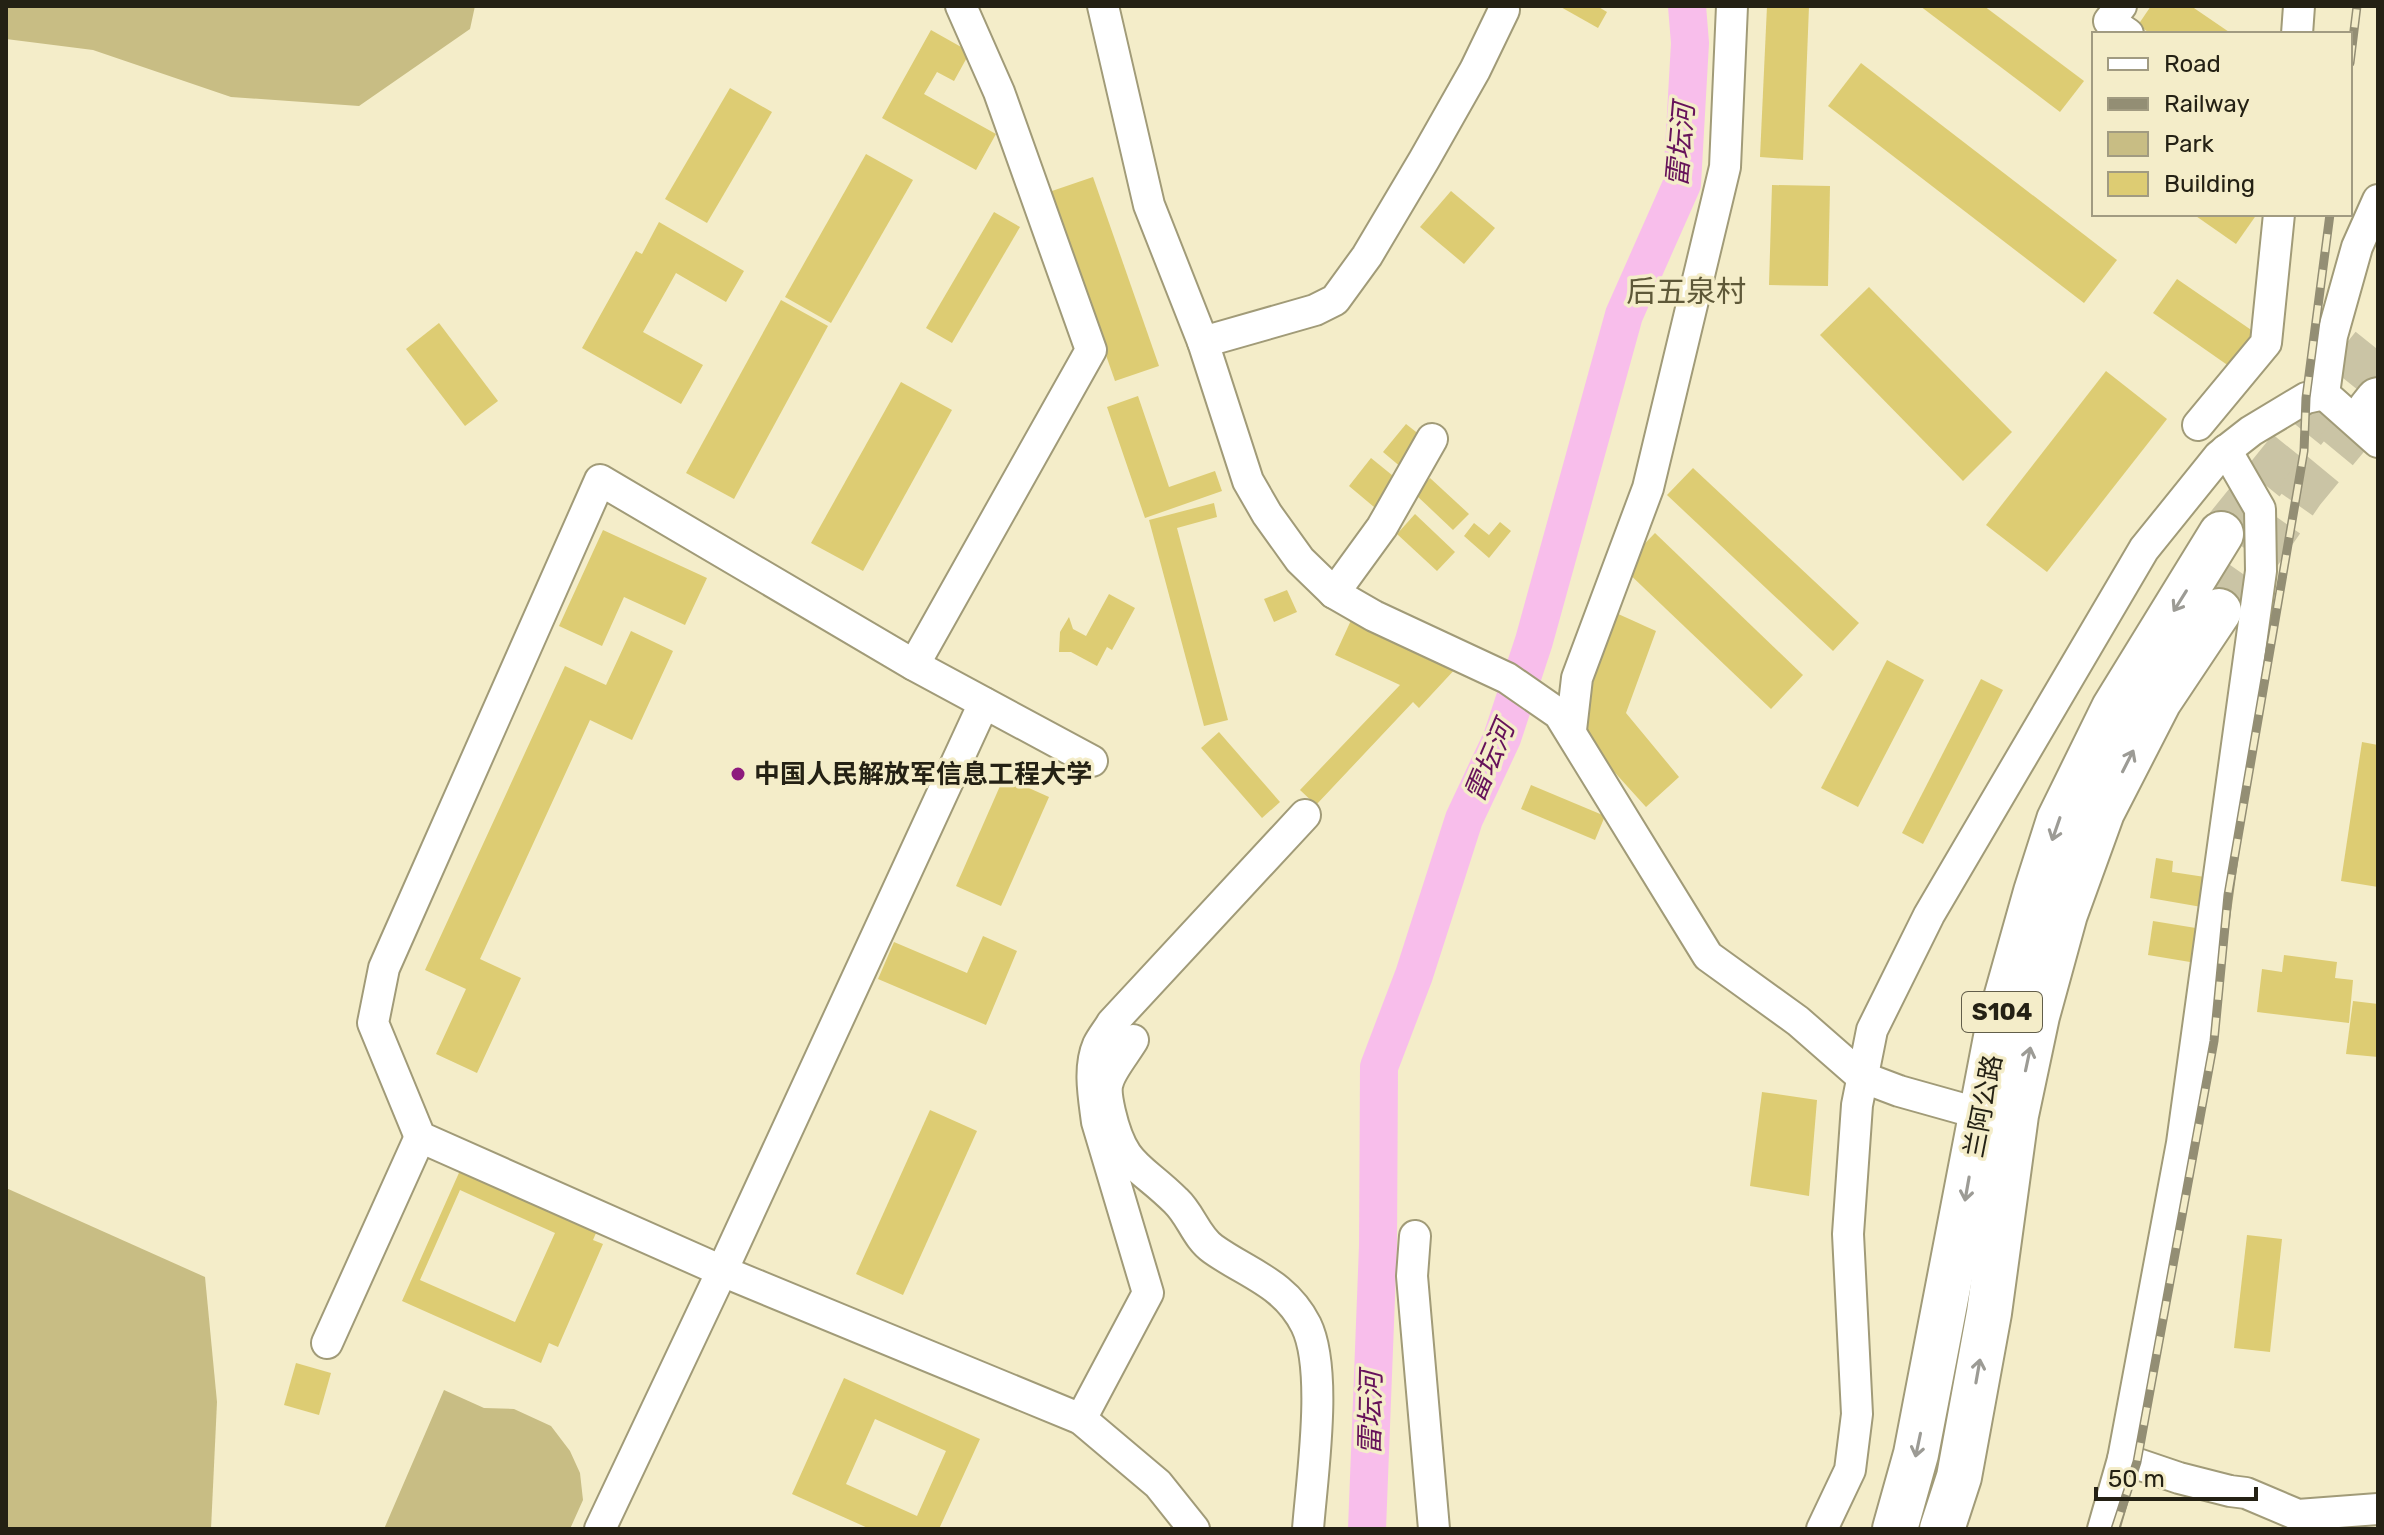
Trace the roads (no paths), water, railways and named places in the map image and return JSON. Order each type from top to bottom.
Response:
[{"type":"highway","name":"兰阿公路","points":[[1942,1529],[1959,1477],[1983,1343],[1998,1115],[1998,1027],[2059,820],[2114,708],[2221,534]]},
{"type":"highway","name":"兰阿公路","points":[[1895,1529],[1998,1115],[2037,1016],[2065,914],[2102,812],[2159,701],[2219,611]]},
{"type":"street","points":[[914,665],[1091,350],[999,92],[961,6]]},
{"type":"street","points":[[1103,6],[1149,205],[1203,342],[1248,481],[1284,539],[1334,593],[1374,616],[1507,678],[1565,722],[1708,956],[1798,1021],[1862,1077],[1899,1091],[1998,1115]]},
{"type":"street","points":[[1203,342],[1315,310],[1335,300],[1345,289],[1475,70],[1504,10],[1503,6]]},
{"type":"street","points":[[1565,722],[1577,678],[1648,488],[1725,167],[1732,6]]},
{"type":"street","points":[[2121,6],[2109,21],[2125,32]]},
{"type":"street","points":[[2297,32],[2299,6]]},
{"type":"street","points":[[2324,394],[2332,336],[2357,247],[2378,200]]},
{"type":"street","points":[[2198,425],[2266,343],[2279,216]]},
{"type":"street","points":[[1822,1529],[1850,1470],[1857,1414],[1848,1234],[1857,1105],[1872,1030],[1929,915],[2144,549],[2219,456],[2251,431],[2306,398],[2324,394],[2375,418]]},
{"type":"street","points":[[1334,593],[1382,527],[1432,439]]},
{"type":"street","points":[[2103,1529],[2123,1459],[2182,1143],[2261,571],[2260,509],[2226,450]]},
{"type":"street","points":[[1092,761],[914,665],[600,480],[384,968],[373,1023],[420,1137],[722,1271],[1081,1419],[1158,1484],[1194,1529]]},
{"type":"street","points":[[600,1529],[984,703]]},
{"type":"street","points":[[1081,1419],[1148,1293],[1097,1122],[1093,1094],[1098,1045],[1112,1023],[1305,815]]},
{"type":"street","points":[[1133,1040],[1107,1082],[1107,1102],[1125,1155],[1179,1203],[1206,1243],[1265,1278],[1288,1299],[1300,1314],[1312,1339],[1317,1360],[1316,1429],[1308,1529]]},
{"type":"street","points":[[327,1343],[420,1137]]},
{"type":"street","points":[[1415,1236],[1412,1276],[1434,1529]]},
{"type":"street","points":[[2123,1459],[2179,1478],[2246,1493],[2298,1515],[2378,1509]]},
{"type":"waterway","name":"雷坛河","points":[[1367,1529],[1378,1246],[1379,1067],[1414,975],[1464,819],[1502,738],[1534,641],[1624,315],[1682,184],[1690,43],[1687,6]]},
{"type":"tunnel","points":[[2221,534],[2378,339]]},
{"type":"tunnel","points":[[2219,611],[2303,491],[2370,410]]},
{"type":"railway","points":[[2352,47],[2357,6]]},
{"type":"railway","points":[[2115,1529],[2137,1462],[2214,1041],[2228,895],[2304,451],[2306,398],[2330,216]]},
{"type":"place","name":"中国人民解放军信息工程大学","points":[[738,774]]},
{"type":"district","name":"后五泉村","points":[[1686,292]]}]
